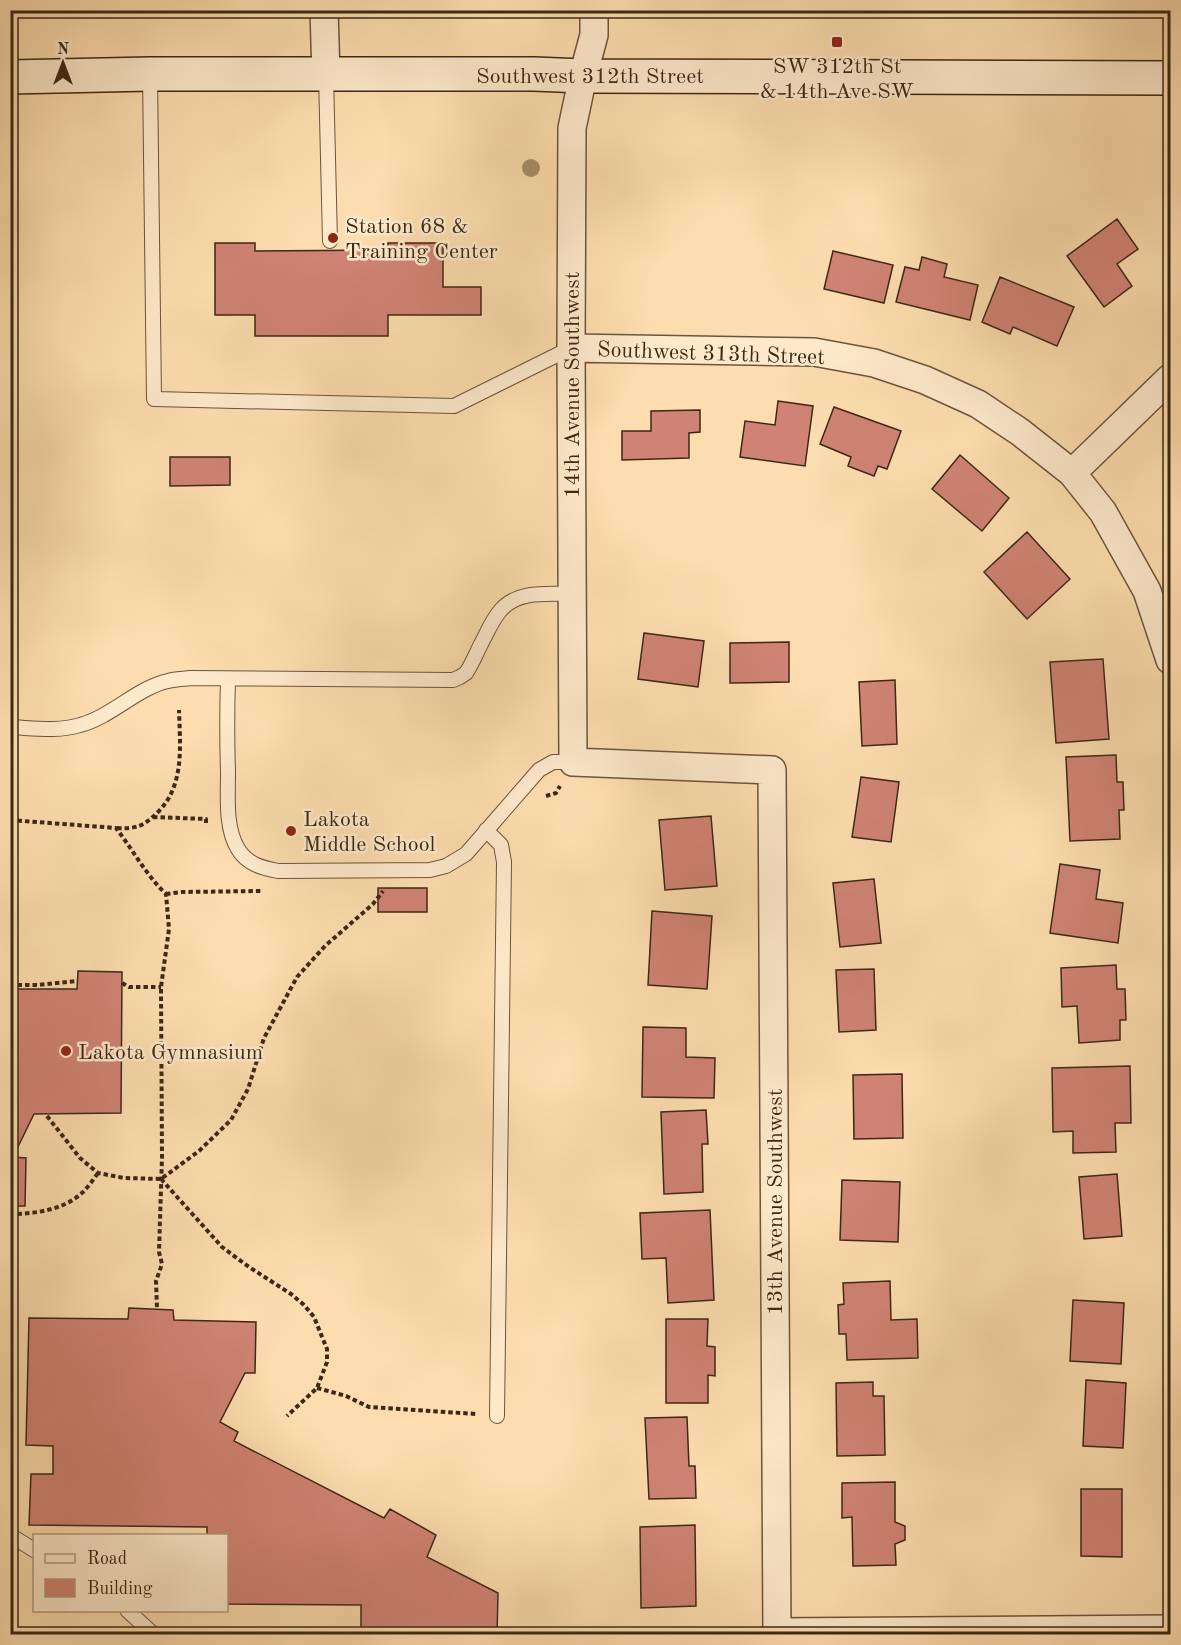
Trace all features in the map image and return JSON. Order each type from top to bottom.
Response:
[{"type":"street","points":[[324,10],[326,75]]},
{"type":"street","name":"14th Avenue Southwest","points":[[573,762],[572,128],[594,35],[594,10]]},
{"type":"street","name":"Southwest 312th Street","points":[[10,77],[150,74],[534,74],[1170,78]]},
{"type":"street","name":"Southwest 313th Street","points":[[571,348],[814,352],[874,363],[925,380],[978,404],[1020,432],[1072,473],[1103,512],[1148,591],[1170,660]]},
{"type":"street","points":[[1072,473],[1170,378]]},
{"type":"street","name":"13th Avenue Southwest","points":[[573,762],[772,770],[777,1633]]},
{"type":"street","points":[[777,1633],[1170,1629]]},
{"type":"lane","points":[[150,74],[154,399],[454,406],[571,348]]},
{"type":"lane","points":[[326,75],[330,241]]},
{"type":"lane","points":[[10,727],[56,729],[81,725],[101,717],[166,681],[191,678],[453,680],[466,673],[495,618],[511,601],[542,594],[572,594]]},
{"type":"lane","points":[[228,679],[231,833],[239,850],[248,861],[261,868],[278,871],[430,870],[446,866],[466,854],[539,770],[553,762],[573,762]]},
{"type":"lane","points":[[486,831],[501,844],[504,862],[497,1416]]},
{"type":"lane","points":[[10,1535],[33,1549]]},
{"type":"lane","points":[[128,1612],[153,1635]]},
{"type":"path","points":[[10,820],[134,829],[153,817],[167,803],[176,786],[180,758],[179,710]]},
{"type":"path","points":[[153,817],[206,819],[207,826]]},
{"type":"path","points":[[116,828],[155,884],[166,894],[170,929],[160,987],[159,1252],[162,1264],[156,1281],[157,1309]]},
{"type":"path","points":[[250,886],[259,891]]},
{"type":"path","points":[[47,1116],[80,1158],[98,1173],[124,1178],[161,1179],[199,1151],[231,1120],[248,1089],[264,1038],[297,977],[325,946],[373,904],[384,890]]},
{"type":"path","points":[[10,985],[37,986],[78,981]]},
{"type":"path","points":[[122,983],[129,987],[160,987]]},
{"type":"path","points":[[10,1214],[30,1214],[71,1201],[82,1193],[98,1173]]},
{"type":"path","points":[[161,1179],[222,1247],[249,1268],[291,1294],[314,1317],[327,1349],[327,1362],[317,1388],[287,1416]]},
{"type":"path","points":[[317,1388],[346,1396],[369,1407],[497,1416]]},
{"type":"building","points":[[1166,201],[1170,201],[1170,231],[1166,231]]},
{"type":"building","points":[[1117,219],[1138,249],[1117,264],[1132,286],[1104,307],[1067,256]]},
{"type":"building","points":[[215,243],[255,243],[255,251],[388,250],[388,243],[443,243],[443,287],[481,287],[481,315],[388,315],[388,336],[255,336],[255,315],[215,315]]},
{"type":"building","points":[[833,251],[893,265],[884,303],[824,289]]},
{"type":"building","points":[[922,257],[947,264],[944,277],[978,285],[970,320],[896,302],[905,267],[919,270]]},
{"type":"building","points":[[1000,277],[1074,307],[1057,346],[1013,327],[1010,334],[982,322]]},
{"type":"building","points":[[778,401],[813,406],[805,466],[740,457],[745,421],[775,425]]},
{"type":"building","points":[[834,407],[901,431],[887,469],[878,466],[874,476],[848,466],[851,457],[820,444]]},
{"type":"building","points":[[700,410],[700,432],[689,433],[689,458],[622,460],[622,431],[651,431],[651,411]]},
{"type":"building","points":[[960,455],[1009,498],[982,531],[932,489]]},
{"type":"building","points":[[170,457],[230,457],[230,485],[170,486]]},
{"type":"building","points":[[1027,532],[1070,579],[1027,619],[984,572]]},
{"type":"building","points":[[644,633],[704,641],[698,687],[638,679]]},
{"type":"building","points":[[789,642],[789,682],[730,683],[730,643]]},
{"type":"building","points":[[1103,659],[1109,739],[1056,743],[1050,662]]},
{"type":"building","points":[[895,680],[897,744],[862,746],[859,682]]},
{"type":"building","points":[[1116,755],[1117,782],[1123,782],[1124,810],[1119,810],[1120,839],[1070,841],[1066,757]]},
{"type":"building","points":[[861,777],[899,782],[891,842],[852,837]]},
{"type":"building","points":[[711,816],[717,886],[665,890],[659,820]]},
{"type":"building","points":[[1060,864],[1100,870],[1096,899],[1123,903],[1118,943],[1050,933]]},
{"type":"building","points":[[874,879],[881,943],[840,947],[833,883]]},
{"type":"building","points":[[378,888],[427,888],[427,912],[378,912]]},
{"type":"building","points":[[652,911],[712,916],[707,989],[648,985]]},
{"type":"building","points":[[1116,965],[1117,989],[1125,989],[1126,1020],[1120,1020],[1120,1040],[1079,1043],[1077,1006],[1062,1007],[1061,968]]},
{"type":"building","points":[[874,969],[876,1030],[839,1032],[836,970]]},
{"type":"building","name":"Lakota Gymnasium","points":[[78,971],[122,972],[121,1113],[34,1114],[13,1157],[26,1158],[25,1206],[10,1206],[10,989],[77,989]]},
{"type":"building","points":[[643,1027],[686,1028],[686,1057],[715,1058],[714,1098],[642,1097]]},
{"type":"building","points":[[1130,1066],[1131,1123],[1115,1123],[1116,1152],[1073,1153],[1073,1131],[1053,1132],[1052,1068]]},
{"type":"building","points":[[902,1074],[903,1138],[854,1139],[853,1075]]},
{"type":"building","points":[[706,1110],[708,1144],[702,1144],[703,1192],[664,1194],[661,1112]]},
{"type":"building","points":[[1117,1174],[1122,1236],[1084,1239],[1079,1177]]},
{"type":"building","points":[[842,1180],[900,1182],[898,1242],[840,1240]]},
{"type":"building","points":[[710,1210],[714,1300],[668,1303],[666,1258],[642,1259],[640,1213]]},
{"type":"building","points":[[890,1281],[891,1320],[917,1319],[918,1358],[847,1360],[846,1334],[839,1334],[838,1305],[844,1304],[843,1283]]},
{"type":"building","points":[[1073,1300],[1124,1303],[1121,1364],[1070,1361]]},
{"type":"building","points":[[129,1308],[173,1310],[174,1320],[256,1322],[255,1373],[245,1373],[220,1422],[238,1432],[234,1441],[384,1518],[390,1509],[436,1535],[427,1557],[498,1593],[497,1634],[336,1634],[361,1633],[361,1605],[228,1604],[228,1534],[207,1534],[207,1527],[29,1525],[31,1474],[53,1474],[53,1446],[26,1445],[29,1318],[128,1319]]},
{"type":"building","points":[[666,1319],[708,1319],[707,1346],[715,1347],[715,1376],[708,1375],[708,1403],[666,1403]]},
{"type":"building","points":[[1086,1380],[1126,1383],[1123,1448],[1083,1446]]},
{"type":"building","points":[[873,1382],[873,1396],[884,1396],[885,1455],[837,1456],[836,1383]]},
{"type":"building","points":[[687,1417],[689,1466],[695,1466],[696,1498],[649,1499],[645,1418]]},
{"type":"building","points":[[895,1482],[895,1522],[905,1526],[905,1540],[895,1544],[896,1565],[853,1566],[852,1517],[842,1518],[842,1483]]},
{"type":"building","points":[[1081,1489],[1122,1489],[1122,1557],[1081,1556]]},
{"type":"building","points":[[695,1525],[696,1606],[641,1608],[640,1527]]},
{"type":"place","name":"SW 312th St & 14th Ave SW","points":[[837,42]]},
{"type":"place","name":"Station 68 & Training Center","points":[[333,238]]},
{"type":"place","name":"Lakota Middle School","points":[[291,831]]},
{"type":"place","name":"Lakota Gymnasium","points":[[66,1051]]}]
